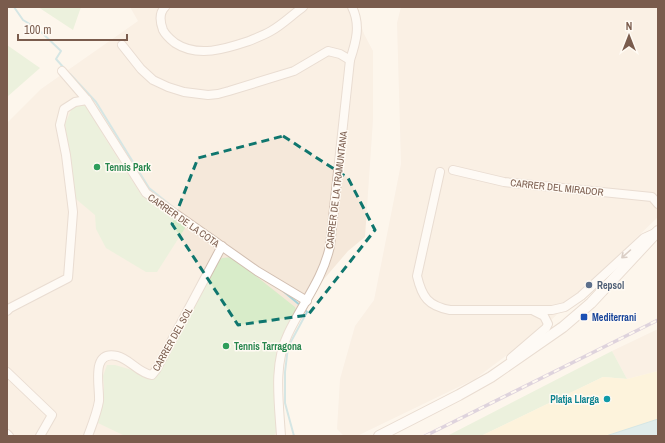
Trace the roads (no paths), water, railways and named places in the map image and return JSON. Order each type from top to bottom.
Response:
[{"type":"street","points":[[165,7],[160,17],[164,33],[180,46],[197,51],[232,47],[261,36],[280,25],[302,7]]},
{"type":"street","name":"CARRER DE LA TRAMUNTANA","points":[[281,436],[279,383],[280,363],[284,344],[324,267],[330,246],[350,60],[356,41],[357,32],[356,17],[352,7]]},
{"type":"street","points":[[122,45],[141,69],[153,80],[168,87],[195,94],[218,94],[294,71],[328,51],[340,54],[350,60]]},
{"type":"street","name":"CARRER DE LA COTA","points":[[62,71],[87,100],[146,193],[225,249],[306,303]]},
{"type":"street","points":[[7,312],[10,308],[68,278],[73,212],[66,155],[60,125],[64,109],[76,102],[87,100]]},
{"type":"street","name":"CARRER DEL MIRADOR","points":[[453,170],[504,182],[652,197],[658,204]]},
{"type":"street","points":[[440,172],[417,276],[420,290],[428,301],[440,308],[450,310],[552,310],[565,307],[586,291],[644,238],[658,231]]},
{"type":"street","points":[[379,436],[498,373],[563,327],[586,308],[658,231]]},
{"type":"street","name":"CARRER DEL SOL","points":[[88,436],[98,401],[98,366],[101,361],[104,357],[110,355],[118,356],[145,374],[152,375],[225,249]]},
{"type":"street","points":[[498,373],[506,362],[546,328],[548,324],[544,316],[533,310]]},
{"type":"street","points":[[7,372],[52,415],[40,436]]},
{"type":"water","points":[[658,419],[658,436],[606,436],[655,420]]},
{"type":"waterway","points":[[14,7],[23,20],[38,29],[61,51],[56,59],[64,68]]},
{"type":"waterway","points":[[70,74],[96,102],[149,188],[179,212]]},
{"type":"waterway","points":[[283,291],[301,306]]},
{"type":"waterway","points":[[294,436],[285,403],[285,372],[288,347],[307,312],[304,309]]},
{"type":"railway","points":[[425,436],[658,320]]},
{"type":"place","name":"Tennis Park","points":[[97,167]]},
{"type":"place","name":"Repsol","points":[[589,285]]},
{"type":"place","name":"Mediterrani","points":[[584,317]]},
{"type":"place","name":"Tennis Tarragona","points":[[226,346]]},
{"type":"place","name":"Platja Llarga","points":[[607,399]]}]
